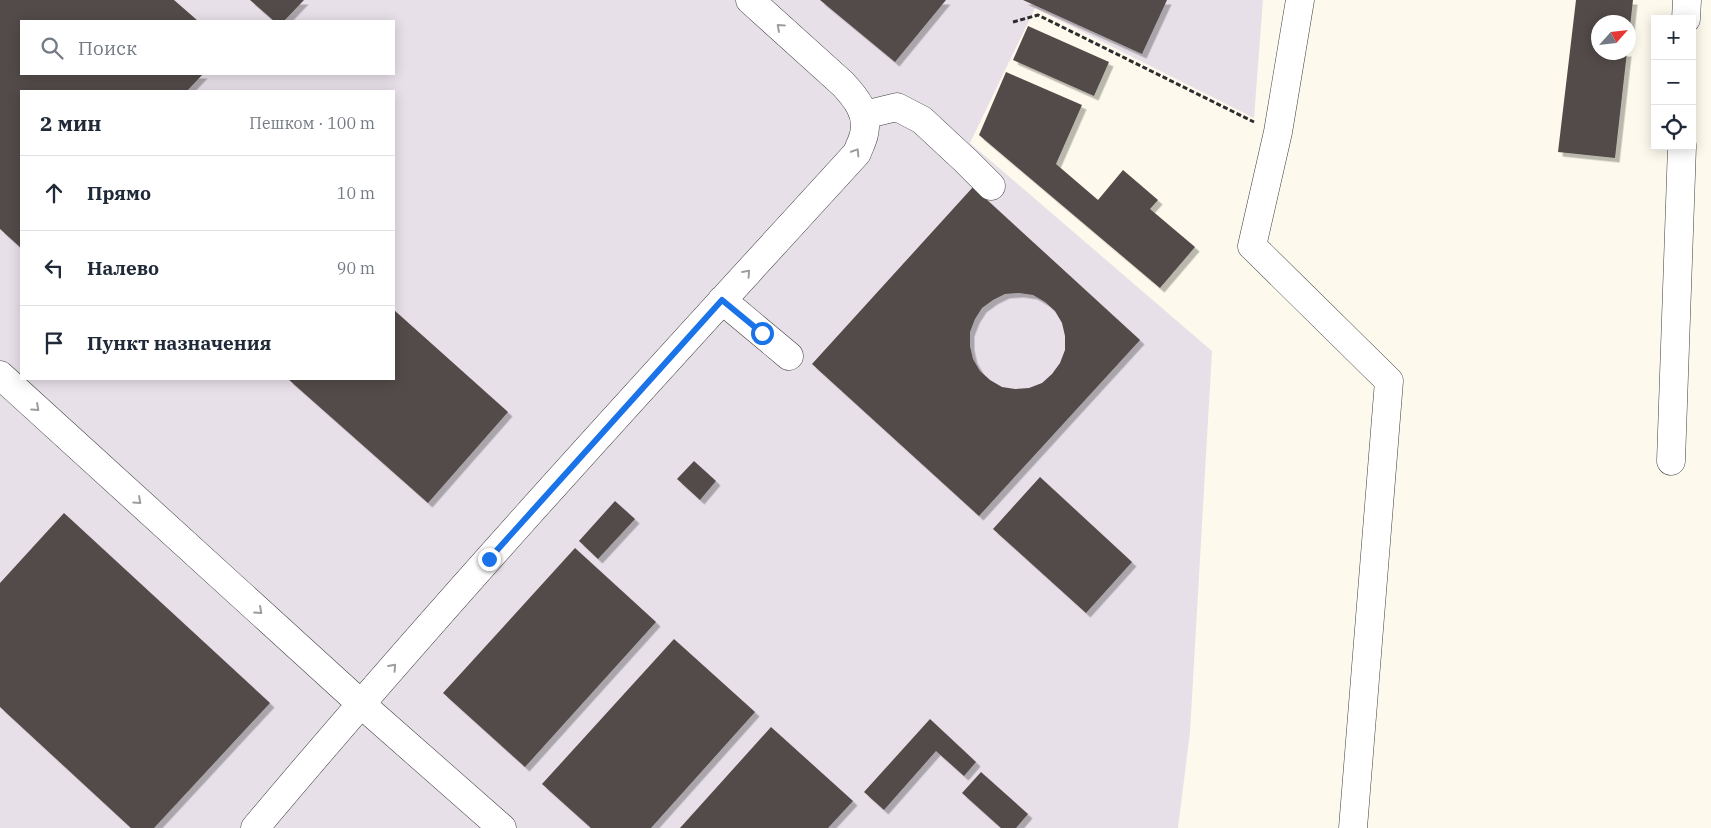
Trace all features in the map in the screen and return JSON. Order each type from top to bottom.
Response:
[{"type":"street","points":[[254,828],[360,703],[722,300],[857,153],[865,133],[864,115],[856,98],[750,0]]},
{"type":"street","points":[[1300,0],[1278,132],[1252,246],[1389,380],[1353,828]]},
{"type":"street","points":[[1686,15],[1687,0]]},
{"type":"street","points":[[864,115],[897,106],[922,120],[966,160],[991,186]]},
{"type":"street","points":[[1671,461],[1682,150]]},
{"type":"street","points":[[722,300],[789,356]]},
{"type":"street","points":[[0,375],[360,703],[502,828]]},
{"type":"path","points":[[1013,22],[1038,15],[1254,122],[1258,114]]},
{"type":"shaded area","points":[[0,0],[1263,0],[1254,118],[1035,8],[970,143],[1212,351],[1190,732],[1178,828],[0,828]]},
{"type":"building","points":[[0,0],[174,0],[197,20],[20,20],[20,75],[202,75],[188,90],[20,90],[20,247],[0,229]]},
{"type":"building","points":[[250,0],[304,0],[285,20],[273,20]]},
{"type":"building","points":[[820,0],[946,0],[895,62]]},
{"type":"building","points":[[1023,0],[1167,0],[1142,54]]},
{"type":"building","points":[[1576,0],[1633,0],[1631,15],[1591,15],[1591,60],[1626,60],[1615,158],[1558,152]]},
{"type":"building","points":[[1028,26],[1109,62],[1094,96],[1013,60]]},
{"type":"building","points":[[1006,72],[1082,105],[1056,164],[1098,200],[1123,170],[1158,200],[1150,209],[1195,247],[1160,288],[979,135]]},
{"type":"building","points":[[973,187],[1140,340],[979,516],[812,364]],"holes":[[[1005,294],[1033,295],[1055,311],[1062,323],[1065,336],[1065,350],[1060,363],[1042,383],[1029,388],[1015,389],[1002,387],[980,371],[973,359],[970,346],[970,332],[982,308],[993,300]]]},
{"type":"building","points":[[395,311],[508,412],[428,503],[289,380],[395,380]]},
{"type":"building","points":[[694,461],[716,481],[700,500],[677,479]]},
{"type":"building","points":[[1040,477],[1132,562],[1086,613],[993,529]]},
{"type":"building","points":[[615,501],[635,519],[598,559],[579,541]]},
{"type":"building","points":[[64,513],[270,703],[154,828],[131,828],[0,707],[0,583]]},
{"type":"building","points":[[575,548],[656,622],[525,767],[443,693]]},
{"type":"building","points":[[674,639],[755,712],[651,828],[591,828],[542,784]]},
{"type":"building","points":[[930,719],[976,762],[964,776],[936,751],[884,810],[864,792]]},
{"type":"building","points":[[771,727],[853,801],[828,828],[680,828]]},
{"type":"building","points":[[981,772],[1028,814],[1016,828],[1001,828],[962,793]]},
{"type":"route","points":[[489,559],[722,300],[762,333]]}]
